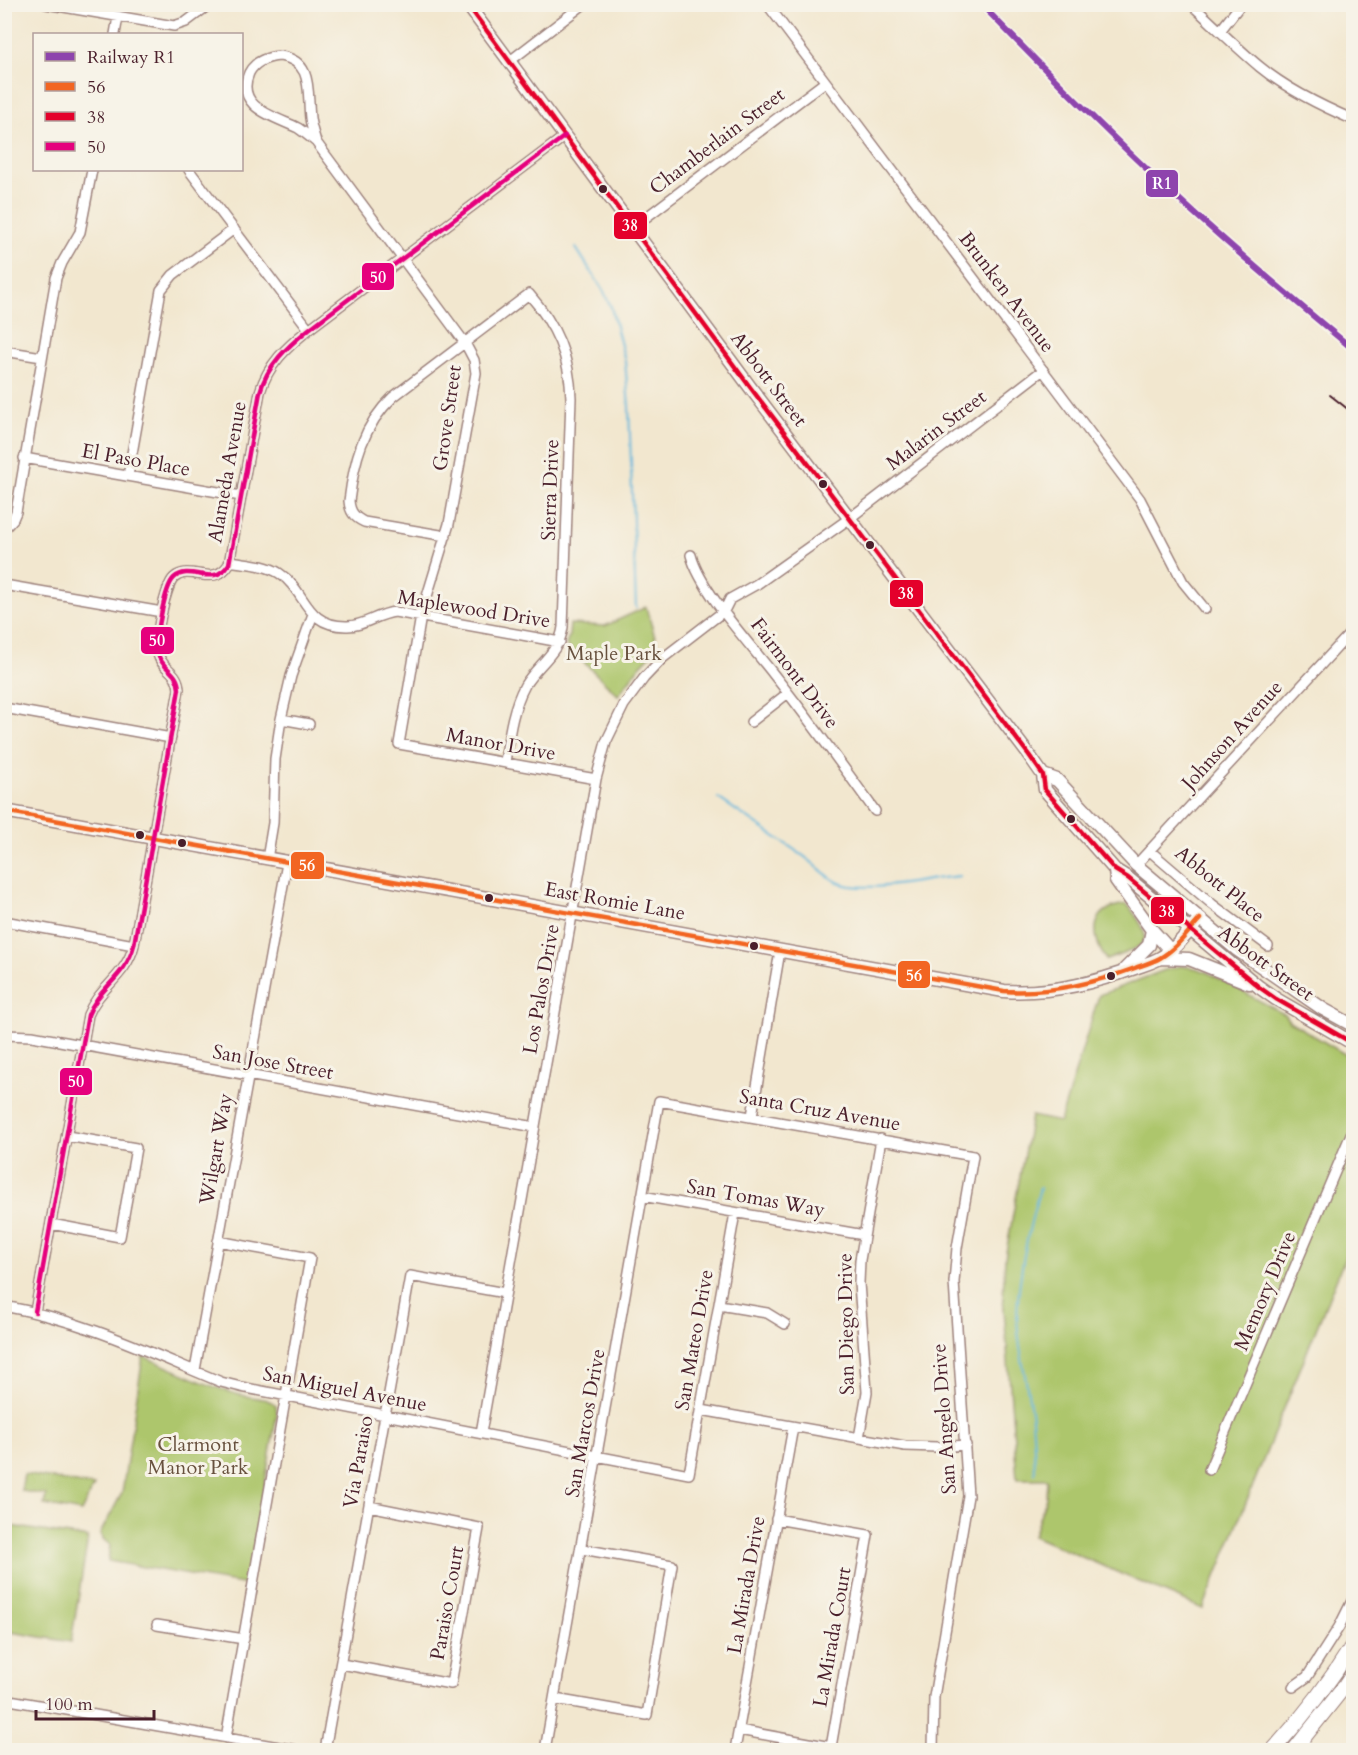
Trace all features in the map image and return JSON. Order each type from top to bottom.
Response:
[{"type":"highway","points":[[1273,1750],[1305,1715],[1332,1678],[1353,1643]]},
{"type":"highway","points":[[1294,1750],[1325,1713],[1353,1672]]},
{"type":"main road","name":"Abbott Street","points":[[467,4],[632,228],[1043,775],[1045,790],[1115,870],[1128,878],[1259,987],[1353,1044]]},
{"type":"main road","name":"Abbott Street","points":[[1043,775],[1057,780],[1136,865],[1236,949],[1323,1009],[1353,1026]]},
{"type":"main road","name":"East Romie Lane","points":[[4,811],[1017,992],[1064,989],[1122,972],[1166,954],[1200,919]]},
{"type":"main road","points":[[1115,870],[1116,880],[1152,930],[1166,954],[1189,959],[1259,987]]},
{"type":"main road","points":[[1122,972],[1149,945],[1152,930]]},
{"type":"street","points":[[46,4],[174,26],[186,22],[210,4]]},
{"type":"street","points":[[510,61],[584,4]]},
{"type":"street","name":"Brunken Avenue","points":[[767,4],[1140,499],[1183,582],[1205,609]]},
{"type":"street","points":[[1191,4],[1261,68],[1292,90],[1353,120]]},
{"type":"street","points":[[1220,31],[1241,4]]},
{"type":"street","points":[[115,33],[118,17]]},
{"type":"street","name":"Grove Street","points":[[316,142],[310,118],[307,81],[301,67],[292,59],[280,56],[265,58],[253,67],[248,79],[247,91],[250,100],[261,112],[296,127],[316,142],[465,343],[474,360],[476,373],[446,536],[421,616],[399,744]]},
{"type":"street","name":"Chamberlain Street","points":[[632,228],[825,82]]},
{"type":"street","points":[[296,127],[306,125],[310,118]]},
{"type":"street","name":"Alameda Avenue","points":[[34,1312],[82,1046],[92,1006],[124,969],[134,945],[179,685],[176,676],[161,661],[158,654],[157,645],[167,590],[175,577],[187,573],[208,576],[218,574],[227,567],[230,561],[262,381],[280,354],[309,329],[566,136]]},
{"type":"street","points":[[4,529],[15,516],[56,278],[80,232],[92,171]]},
{"type":"street","points":[[190,171],[309,329]]},
{"type":"street","points":[[128,476],[159,295],[173,275],[234,229]]},
{"type":"street","name":"Sierra Drive","points":[[465,343],[529,294],[558,335],[567,360],[571,398],[563,627],[560,642]]},
{"type":"street","points":[[446,536],[364,522],[351,513],[349,501],[361,441],[376,416],[393,397],[465,343]]},
{"type":"street","points":[[4,351],[42,357]]},
{"type":"street","name":"Malarin Street","points":[[850,518],[1043,370]]},
{"type":"street","name":"El Paso Place","points":[[24,458],[241,496]]},
{"type":"street","name":"Los Palos Drive","points":[[481,1433],[596,779],[610,733],[636,687],[663,658],[724,611],[730,599],[757,584],[850,518]]},
{"type":"street","name":"Fairmont Drive","points":[[691,555],[695,568],[724,611],[875,811]]},
{"type":"street","points":[[230,561],[264,567],[281,574],[295,586],[313,614],[291,676],[281,719],[275,759],[274,812],[267,859]]},
{"type":"street","points":[[4,585],[162,612]]},
{"type":"street","name":"Maplewood Drive","points":[[313,614],[327,623],[343,626],[359,625],[388,613],[421,616],[560,642]]},
{"type":"street","name":"Johnson Avenue","points":[[1136,865],[1353,628]]},
{"type":"street","points":[[505,762],[514,712],[524,687],[560,642]]},
{"type":"street","points":[[751,722],[788,693]]},
{"type":"street","points":[[4,708],[171,738]]},
{"type":"street","points":[[281,719],[309,724]]},
{"type":"street","name":"Manor Drive","points":[[399,744],[596,779]]},
{"type":"street","name":"Abbott Place","points":[[1150,850],[1212,904],[1268,946]]},
{"type":"street","name":"Wilgart Way","points":[[195,1370],[287,863]]},
{"type":"street","points":[[4,921],[134,945]]},
{"type":"street","points":[[752,1116],[780,951]]},
{"type":"street","name":"San Jose Street","points":[[4,1035],[32,1036],[535,1127]]},
{"type":"street","name":"Santa Cruz Avenue","points":[[659,1101],[974,1156]]},
{"type":"street","name":"San Marcos Drive","points":[[545,1750],[659,1101]]},
{"type":"street","name":"Memory Drive","points":[[1209,1470],[1353,1127]]},
{"type":"street","points":[[51,1224],[120,1237],[136,1148],[67,1136]]},
{"type":"street","name":"San Diego Drive","points":[[859,1438],[867,1392],[859,1276],[881,1139]]},
{"type":"street","name":"San Angelo Drive","points":[[933,1750],[934,1697],[968,1497],[954,1282],[957,1248],[974,1156]]},
{"type":"street","name":"San Tomas Way","points":[[642,1196],[864,1235]]},
{"type":"street","name":"San Mateo Drive","points":[[689,1474],[735,1213]]},
{"type":"street","points":[[218,1241],[310,1258],[226,1738]]},
{"type":"street","name":"Via Paraiso","points":[[326,1750],[410,1276],[505,1293]]},
{"type":"street","points":[[719,1305],[767,1313],[785,1324]]},
{"type":"street","name":"San Miguel Avenue","points":[[4,1306],[34,1312],[114,1336],[221,1382],[597,1458],[689,1474]]},
{"type":"street","points":[[701,1410],[913,1446],[966,1444]]},
{"type":"street","name":"La Mirada Drive","points":[[735,1750],[793,1426]]},
{"type":"street","name":"Paraiso Court","points":[[341,1664],[452,1684],[479,1528],[369,1506]]},
{"type":"street","name":"La Mirada Court","points":[[739,1730],[831,1747],[868,1534],[776,1519]]},
{"type":"street","points":[[555,1699],[646,1715],[672,1565],[582,1549]]},
{"type":"street","points":[[1293,1687],[1307,1677],[1339,1627],[1353,1597]]},
{"type":"street","points":[[157,1625],[244,1639]]},
{"type":"street","points":[[4,1699],[296,1750]]},
{"type":"green space","name":"Maple Park","points":[[646,607],[658,647],[618,695],[566,645],[570,624],[605,626]]},
{"type":"green space","points":[[1127,904],[1142,927],[1145,935],[1144,941],[1131,950],[1106,960],[1097,941],[1097,924],[1106,911],[1115,906]]},
{"type":"green space","points":[[1180,966],[1207,972],[1284,1014],[1289,1021],[1353,1059],[1353,1238],[1203,1609],[1033,1536],[1046,1498],[1047,1479],[1017,1479],[1003,1296],[1005,1258],[1031,1116],[1060,1122],[1099,995]]},
{"type":"green space","name":"Clarmont Manor Park","points":[[143,1356],[219,1388],[276,1405],[277,1414],[247,1585],[108,1561],[110,1545],[100,1534],[122,1493]]},
{"type":"green space","points":[[24,1474],[94,1486],[81,1512],[44,1505],[46,1495],[21,1491]]},
{"type":"green space","points":[[4,1525],[88,1538],[71,1642],[5,1631]]},
{"type":"waterway","points":[[576,248],[611,307],[625,361],[629,407],[636,608]]},
{"type":"waterway","points":[[718,798],[805,857],[832,879],[844,885],[878,887],[960,876]]},
{"type":"waterway","points":[[1035,1473],[1032,1422],[1017,1314],[1025,1251],[1040,1188]]},
{"type":"railway","points":[[1330,395],[1354,414]]},
{"type":"rail line","name":"R1","points":[[981,4],[1073,98],[1167,188],[1354,350]]},
{"type":"transit line","name":"38","points":[[467,4],[750,387],[1029,755],[1043,775],[1045,790],[1115,870],[1128,878],[1259,987],[1354,1044]]},
{"type":"transit line","name":"50","points":[[35,1312],[88,1015],[99,997],[125,966],[134,945],[179,689],[176,678],[163,664],[157,648],[161,614],[171,583],[181,574],[216,575],[229,564],[260,392],[268,373],[279,357],[309,329],[565,136]]},
{"type":"transit line","name":"56","points":[[4,811],[1004,991],[1021,992],[1070,987],[1103,979],[1148,963],[1171,950],[1200,919]]}]
